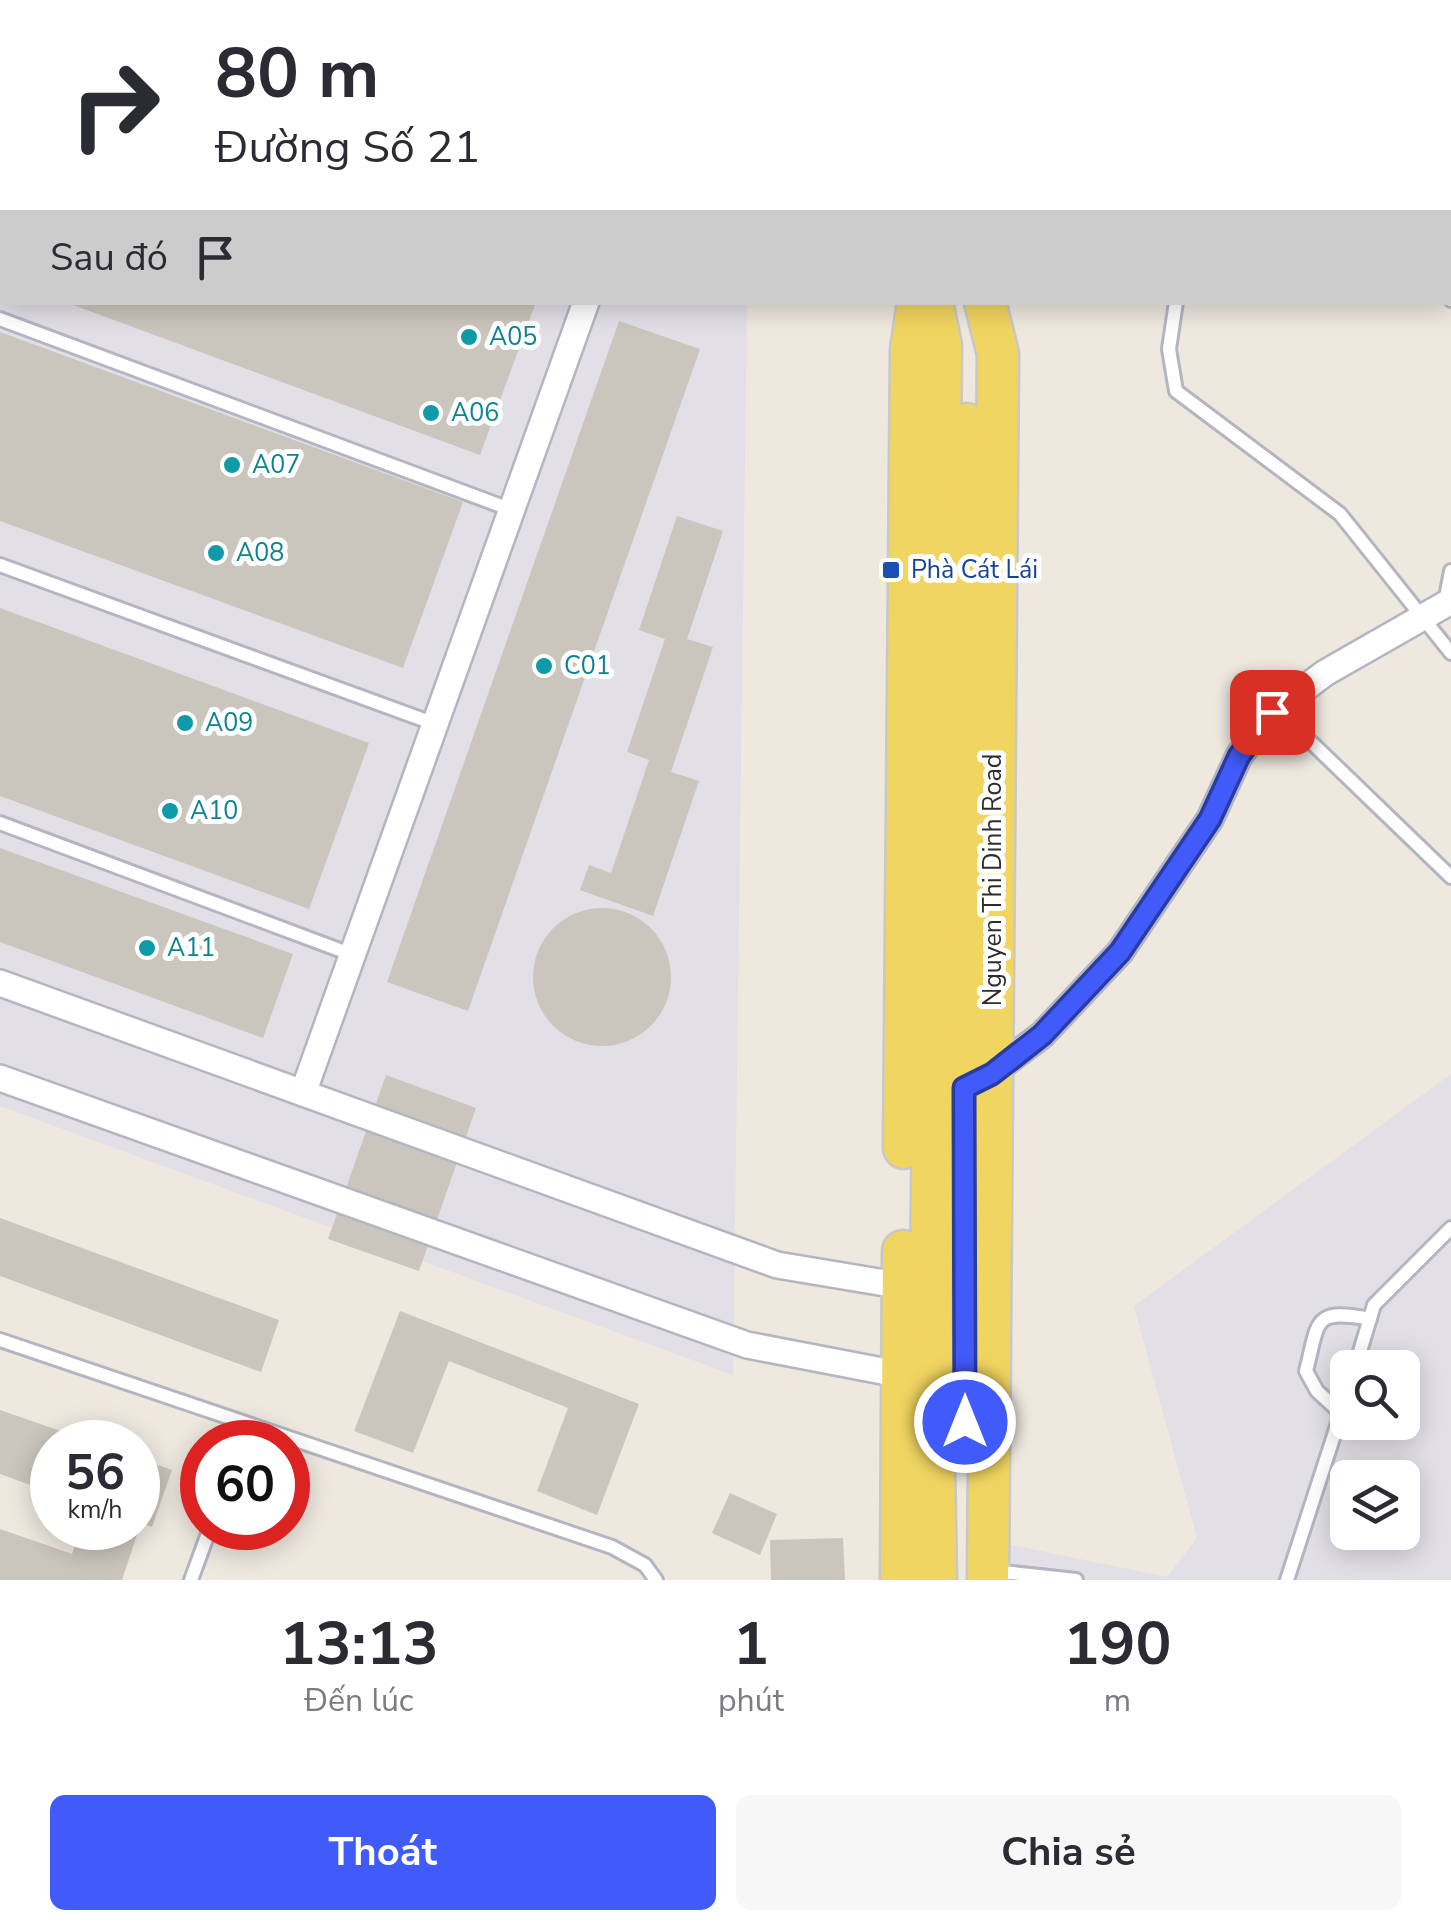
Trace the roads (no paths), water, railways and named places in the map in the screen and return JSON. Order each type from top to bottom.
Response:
[{"type":"main road","name":"Nguyen Thi Dinh Road","points":[[918,305],[911,350],[947,1293],[948,1574]]},
{"type":"main road","name":"Nguyen Thi Dinh Road","points":[[933,305],[940,346],[948,1574]]},
{"type":"main road","name":"Nguyen Thi Dinh Road","points":[[971,305],[968,352],[978,1081]]},
{"type":"main road","name":"Nguyen Thi Dinh Road","points":[[947,1293],[978,1081],[998,354],[986,305]]},
{"type":"street","points":[[302,1093],[585,305]]},
{"type":"street","points":[[978,1081],[1042,1035],[1120,952],[1210,819],[1239,756],[1272,712],[1325,673],[1439,608]]},
{"type":"street","points":[[0,984],[776,1266],[947,1293]]},
{"type":"street","points":[[0,1078],[747,1345],[948,1383]]},
{"type":"lane","points":[[1176,305],[1169,349],[1176,391],[1340,514],[1439,608],[1451,653]]},
{"type":"lane","points":[[0,319],[512,510]]},
{"type":"lane","points":[[0,566],[435,724]]},
{"type":"lane","points":[[1439,608],[1451,571]]},
{"type":"lane","points":[[1272,712],[1312,743],[1451,877]]},
{"type":"lane","points":[[0,823],[353,955]]},
{"type":"lane","points":[[1361,1350],[1374,1304],[1451,1228]]},
{"type":"lane","points":[[1330,1403],[1316,1391],[1306,1371],[1317,1328],[1337,1313],[1370,1319]]},
{"type":"lane","points":[[1,1343],[228,1420]]},
{"type":"lane","points":[[1287,1580],[1332,1440]]},
{"type":"lane","points":[[310,1447],[612,1547],[645,1565],[656,1580]]},
{"type":"lane","points":[[191,1580],[202,1550]]},
{"type":"lane","points":[[948,1574],[1076,1580]]},
{"type":"place","name":"A05","points":[[469,337]]},
{"type":"place","name":"A06","points":[[431,413]]},
{"type":"place","name":"A07","points":[[232,465]]},
{"type":"place","name":"A08","points":[[216,553]]},
{"type":"place","name":"Phà Cát Lái","points":[[891,570]]},
{"type":"place","name":"C01","points":[[544,666]]},
{"type":"place","name":"A09","points":[[185,723]]},
{"type":"place","name":"A10","points":[[170,811]]},
{"type":"place","name":"A11","points":[[147,948]]}]
